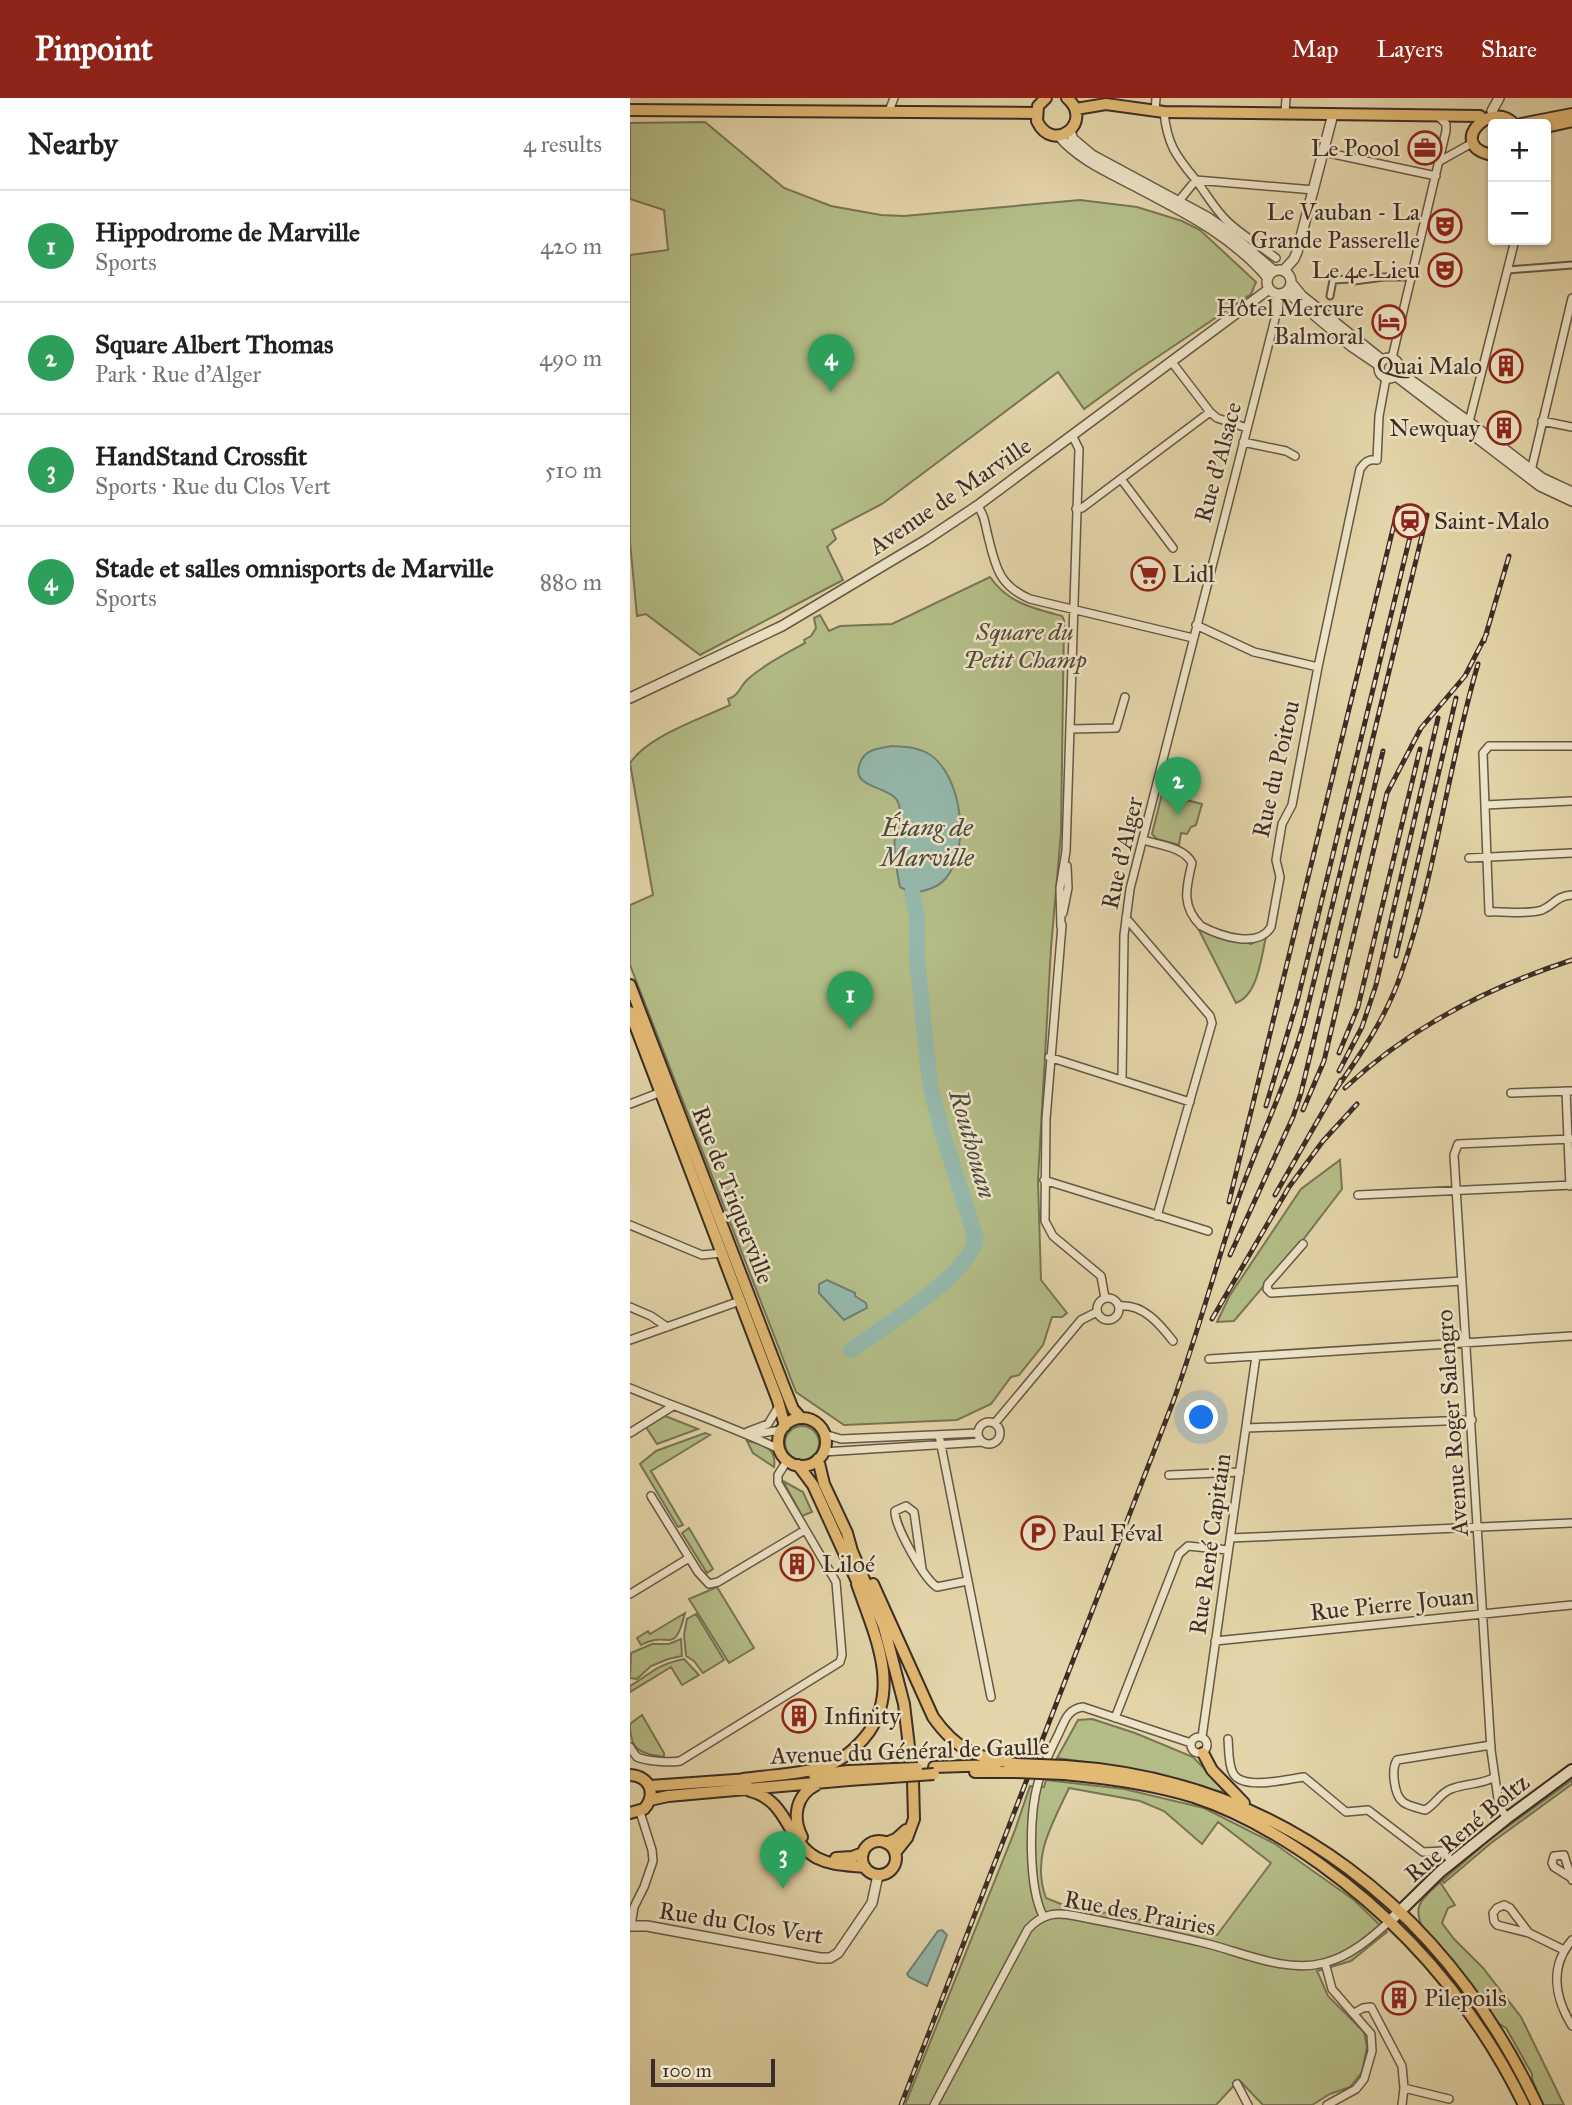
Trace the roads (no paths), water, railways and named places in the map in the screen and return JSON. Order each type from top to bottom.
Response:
[{"type":"main road","points":[[1046,98],[1038,106],[1037,121],[1050,135],[1059,136],[1070,131],[1076,119],[1076,109],[1067,98]]},
{"type":"main road","points":[[1076,109],[1106,104],[1160,112],[1453,117],[1480,116],[1492,111],[1506,114],[1510,119]]},
{"type":"main road","points":[[630,110],[1036,113]]},
{"type":"main road","points":[[1546,119],[1572,114]]},
{"type":"main road","points":[[1480,116],[1472,130],[1474,142],[1488,154]]},
{"type":"main road","points":[[1453,117],[1472,130]]},
{"type":"main road","points":[[1551,126],[1572,121]]},
{"type":"main road","name":"Rue de Triquerville","points":[[630,985],[786,1393],[801,1418]]},
{"type":"main road","name":"Rue de Triquerville","points":[[630,1012],[779,1406],[783,1428]]},
{"type":"main road","points":[[822,1782],[808,1790],[801,1798],[797,1810],[800,1832],[812,1847],[834,1858],[852,1857],[863,1853],[870,1844],[886,1843],[901,1835],[909,1817],[904,1730],[889,1659],[879,1629],[813,1485],[779,1449],[778,1441],[783,1428],[801,1418],[815,1422],[824,1434],[826,1441],[821,1456],[824,1483],[933,1717],[945,1734],[958,1745],[975,1755],[1015,1768]]},
{"type":"main road","points":[[793,1463],[806,1465],[821,1456]]},
{"type":"main road","points":[[733,1790],[751,1791],[768,1798],[778,1807],[798,1842],[815,1857],[832,1864],[865,1867],[878,1875],[883,1874],[892,1868],[895,1853],[907,1838],[914,1819],[915,1805],[908,1730],[894,1658],[847,1533]]},
{"type":"main road","points":[[743,1779],[814,1769],[837,1761],[853,1750],[874,1724],[881,1708],[884,1670],[853,1574]]},
{"type":"main road","points":[[1203,1753],[1212,1770],[1230,1791],[1254,1812]]},
{"type":"main road","name":"Avenue du Général de Gaulle","points":[[650,1786],[934,1770],[1093,1768],[1170,1782],[1217,1797],[1285,1826],[1321,1849],[1357,1874],[1409,1920],[1480,2006],[1507,2048],[1537,2105]]},
{"type":"main road","name":"Avenue du Général de Gaulle","points":[[1065,1770],[1147,1785],[1194,1797],[1227,1810],[1296,1846],[1391,1920],[1440,1974],[1498,2056],[1524,2105]]},
{"type":"main road","name":"Rue René Boltz","points":[[1391,1920],[1452,1862],[1572,1770]]},
{"type":"main road","points":[[630,1775],[641,1777],[650,1786],[650,1800],[635,1812]]},
{"type":"main road","name":"Avenue du Général de Gaulle","points":[[650,1800],[668,1796],[822,1782],[849,1776]]},
{"type":"main road","points":[[886,1843],[895,1853]]},
{"type":"main road","points":[[863,1853],[865,1867]]},
{"type":"street","points":[[890,111],[894,98]]},
{"type":"street","points":[[1156,98],[1172,146],[1182,166],[1227,221],[1276,258]]},
{"type":"street","points":[[1285,113],[1286,98]]},
{"type":"street","points":[[1492,111],[1499,98]]},
{"type":"street","points":[[1275,273],[1294,259],[1297,252],[1333,114]]},
{"type":"street","points":[[1437,116],[1442,118],[1447,127],[1440,161],[1381,374],[1394,375],[1469,422],[1531,475],[1572,492]]},
{"type":"street","points":[[1070,131],[1073,139],[1092,155],[1226,230],[1275,273],[1282,290],[1351,346],[1384,361],[1397,362],[1379,416],[1377,460],[1370,459],[1360,469],[1318,667],[1254,653],[1196,625]]},
{"type":"street","points":[[1059,136],[1092,163],[1213,229],[1256,264],[1275,273],[1290,275],[1282,290]]},
{"type":"street","points":[[1440,161],[1474,142]]},
{"type":"street","points":[[1324,152],[1436,176]]},
{"type":"street","points":[[1196,180],[1314,190]]},
{"type":"street","points":[[1178,202],[1196,180]]},
{"type":"street","points":[[1469,422],[1514,245]]},
{"type":"street","points":[[1508,270],[1572,265]]},
{"type":"street","points":[[1330,296],[1333,280],[1354,281],[1402,275],[1410,277]]},
{"type":"street","name":"Avenue de Marville","points":[[630,698],[782,626],[916,546],[977,506],[1171,361],[1282,290]]},
{"type":"street","name":"Rue d'Alsace","points":[[1193,638],[1282,290]]},
{"type":"street","points":[[1531,475],[1572,298]]},
{"type":"street","points":[[1171,361],[1210,412],[1217,418],[1247,428]]},
{"type":"street","points":[[1394,375],[1531,475],[1572,501]]},
{"type":"street","points":[[1076,509],[1082,508],[1210,412]]},
{"type":"street","points":[[1542,421],[1572,427]]},
{"type":"street","points":[[1072,435],[1079,449],[1066,851],[1060,888],[1061,927],[1049,1057],[1045,1222],[1048,1232],[1101,1276],[1105,1298]]},
{"type":"street","points":[[1243,442],[1286,451],[1295,456]]},
{"type":"street","points":[[1121,479],[1173,548]]},
{"type":"street","points":[[977,506],[983,516],[999,575],[1007,586],[1030,600],[1193,638]]},
{"type":"street","name":"Rue d'Alger","points":[[1122,1080],[1126,918],[1130,889],[1193,638]]},
{"type":"street","name":"Rue du Poitou","points":[[1143,840],[1185,853],[1192,863],[1185,893],[1198,923],[1205,928],[1252,940],[1267,933],[1271,927],[1280,877],[1276,860],[1282,824],[1292,805],[1318,667]]},
{"type":"street","points":[[1070,729],[1116,728],[1125,697]]},
{"type":"street","points":[[1572,746],[1489,746],[1483,753],[1489,912],[1538,911],[1561,896],[1572,894]]},
{"type":"street","points":[[1485,805],[1572,802]]},
{"type":"street","points":[[1469,858],[1572,853]]},
{"type":"street","points":[[1126,918],[1210,1016],[1212,1030],[1157,1216]]},
{"type":"street","points":[[1049,1057],[1190,1102]]},
{"type":"street","points":[[1358,1195],[1571,1185],[1569,1091],[1511,1093]]},
{"type":"street","points":[[630,1104],[660,1092]]},
{"type":"street","name":"Avenue Roger Salengro","points":[[1507,1818],[1499,1805],[1491,1745],[1454,1155],[1458,1144],[1570,1139]]},
{"type":"street","points":[[1044,1180],[1208,1231]]},
{"type":"street","points":[[630,1225],[702,1255],[722,1253]]},
{"type":"street","points":[[1303,1244],[1268,1284],[1267,1289],[1271,1293],[1462,1281]]},
{"type":"street","points":[[1097,1312],[1099,1302],[1105,1298],[1113,1299],[1119,1306],[1137,1307],[1161,1326],[1173,1341]]},
{"type":"street","points":[[630,1340],[740,1301]]},
{"type":"street","points":[[1097,1312],[1105,1319],[1112,1319],[1119,1306]]},
{"type":"street","points":[[630,1307],[651,1315],[667,1327]]},
{"type":"street","points":[[995,1423],[1081,1320],[1097,1312]]},
{"type":"street","points":[[1209,1359],[1572,1336]]},
{"type":"street","name":"Rue René Capitain","points":[[1202,1737],[1256,1356]]},
{"type":"street","points":[[630,1388],[747,1433],[779,1449]]},
{"type":"street","points":[[630,1433],[673,1406]]},
{"type":"street","points":[[747,1433],[768,1424],[779,1406]]},
{"type":"street","points":[[1246,1428],[1472,1420]]},
{"type":"street","points":[[978,1433],[984,1423],[995,1423]]},
{"type":"street","points":[[821,1456],[940,1445],[993,1444],[998,1440],[1000,1431],[995,1423]]},
{"type":"street","points":[[747,1433],[783,1428]]},
{"type":"street","points":[[824,1434],[841,1439],[978,1433]]},
{"type":"street","points":[[978,1433],[982,1443]]},
{"type":"street","points":[[939,1435],[991,1697]]},
{"type":"street","points":[[630,1747],[637,1757],[668,1762],[680,1761],[838,1664],[842,1655],[836,1582],[778,1483],[778,1475],[793,1463]]},
{"type":"street","points":[[1169,1475],[1240,1472]]},
{"type":"street","points":[[651,1496],[703,1580],[709,1584],[714,1584],[805,1530]]},
{"type":"street","points":[[922,1569],[914,1512],[906,1506],[899,1507],[894,1516],[896,1522],[922,1569],[930,1583],[937,1587],[967,1581]]},
{"type":"street","points":[[1230,1538],[1572,1523]]},
{"type":"street","points":[[1115,1718],[1178,1555],[1188,1546],[1228,1550]]},
{"type":"street","points":[[630,1594],[689,1558]]},
{"type":"street","name":"Rue Pierre Jouan","points":[[1215,1641],[1572,1605]]},
{"type":"street","points":[[1043,1916],[1037,1904],[1032,1874],[1034,1804],[1048,1755],[1074,1709],[1083,1707],[1191,1743]]},
{"type":"street","points":[[1197,1737],[1202,1737],[1208,1745],[1203,1753],[1198,1754],[1193,1751],[1191,1743],[1197,1737]]},
{"type":"street","points":[[1228,1739],[1232,1772],[1237,1779],[1256,1783],[1304,1777],[1346,1812],[1368,1810],[1423,1852],[1443,1851],[1452,1862]]},
{"type":"street","points":[[1491,1745],[1397,1760],[1393,1769],[1398,1796],[1404,1803],[1425,1810],[1433,1807],[1450,1789],[1486,1782],[1495,1777]]},
{"type":"street","points":[[630,1926],[634,1908],[645,1887],[653,1861],[652,1850],[635,1812]]},
{"type":"street","name":"Rue du Clos Vert","points":[[630,1926],[647,1926],[830,1958],[838,1953],[873,1903],[878,1875]]},
{"type":"street","points":[[1529,1933],[1510,1908],[1503,1905],[1493,1913],[1497,1925],[1529,1933],[1564,1950]]},
{"type":"street","name":"Rue des Prairies","points":[[934,2105],[1028,1929],[1043,1916],[1055,1913],[1076,1916],[1292,1965],[1325,1963],[1361,1946],[1391,1920]]},
{"type":"street","points":[[1572,1940],[1564,1950],[1557,1967],[1557,1992],[1572,2026]]},
{"type":"street","points":[[1325,1963],[1332,1989],[1371,2034],[1372,2051],[1369,2066],[1356,2089],[1327,2105]]},
{"type":"street","points":[[1354,2014],[1363,2008],[1371,2007],[1402,2067],[1402,2105]]},
{"type":"street","points":[[1237,2084],[1248,2105]]},
{"type":"street","points":[[1404,2088],[1449,2099]]},
{"type":"water","name":"Étang de Marville","points":[[892,746],[920,750],[940,764],[949,778],[959,813],[959,849],[954,865],[939,884],[912,893],[900,887],[896,862],[895,837],[900,817],[899,805],[889,794],[866,783],[858,772],[865,755],[873,750]]},
{"type":"water","points":[[827,1280],[855,1293],[855,1296],[866,1303],[867,1308],[844,1320],[819,1293],[819,1284]]},
{"type":"water","points":[[942,1930],[947,1935],[927,1986],[907,1974],[938,1931]]},
{"type":"waterway","name":"Routhouan","points":[[851,1350],[941,1285],[957,1270],[976,1239],[930,1085],[917,959],[917,916],[912,893]]},
{"type":"railway","points":[[1229,1202],[1398,508]]},
{"type":"railway","points":[[1266,1106],[1298,998],[1416,512]]},
{"type":"railway","points":[[901,2105],[1173,1402],[1235,1208],[1297,1046],[1427,515]]},
{"type":"railway","points":[[1484,641],[1509,556]]},
{"type":"railway","points":[[1303,1110],[1324,1061],[1387,793],[1421,728],[1465,676],[1487,633]]},
{"type":"railway","points":[[1336,1089],[1373,1033],[1401,974],[1424,897],[1478,664]]},
{"type":"railway","points":[[1396,956],[1456,698]]},
{"type":"railway","points":[[1339,1071],[1362,1027],[1376,985],[1438,718]]},
{"type":"railway","points":[[1339,1053],[1358,1007],[1420,749]]},
{"type":"railway","points":[[1230,1255],[1293,1117],[1301,1093],[1383,751]]},
{"type":"railway","points":[[1345,1088],[1396,1046],[1451,1012],[1511,983],[1572,960]]},
{"type":"railway","points":[[1275,1195],[1341,1080]]},
{"type":"railway","points":[[1212,1319],[1289,1187],[1323,1141],[1357,1104]]},
{"type":"place","name":"Le Poool","points":[[1425,148]]},
{"type":"place","name":"Le Vauban - La Grande Passerelle","points":[[1445,226]]},
{"type":"place","name":"Le 4e Lieu","points":[[1445,270]]},
{"type":"place","name":"Hôtel Mercure Balmoral","points":[[1389,322]]},
{"type":"place","name":"Quai Malo","points":[[1506,366]]},
{"type":"place","name":"Stade et salles omnisports de Marville","points":[[831,392]]},
{"type":"place","name":"Newquay","points":[[1504,428]]},
{"type":"place","name":"Saint-Malo","points":[[1410,521]]},
{"type":"place","name":"Lidl","points":[[1148,574]]},
{"type":"place","name":"Square Albert Thomas","points":[[1178,815]]},
{"type":"place","name":"Hippodrome de Marville","points":[[850,1029]]},
{"type":"place","name":"Paul Féval","points":[[1038,1533]]},
{"type":"place","name":"Liloé","points":[[797,1564]]},
{"type":"place","name":"Infinity","points":[[799,1716]]},
{"type":"place","name":"HandStand Crossfit","points":[[783,1889]]},
{"type":"place","name":"Pilepoils","points":[[1399,1998]]},
{"type":"park label","name":"Square du Petit Champ","points":[[1025,646]]}]
